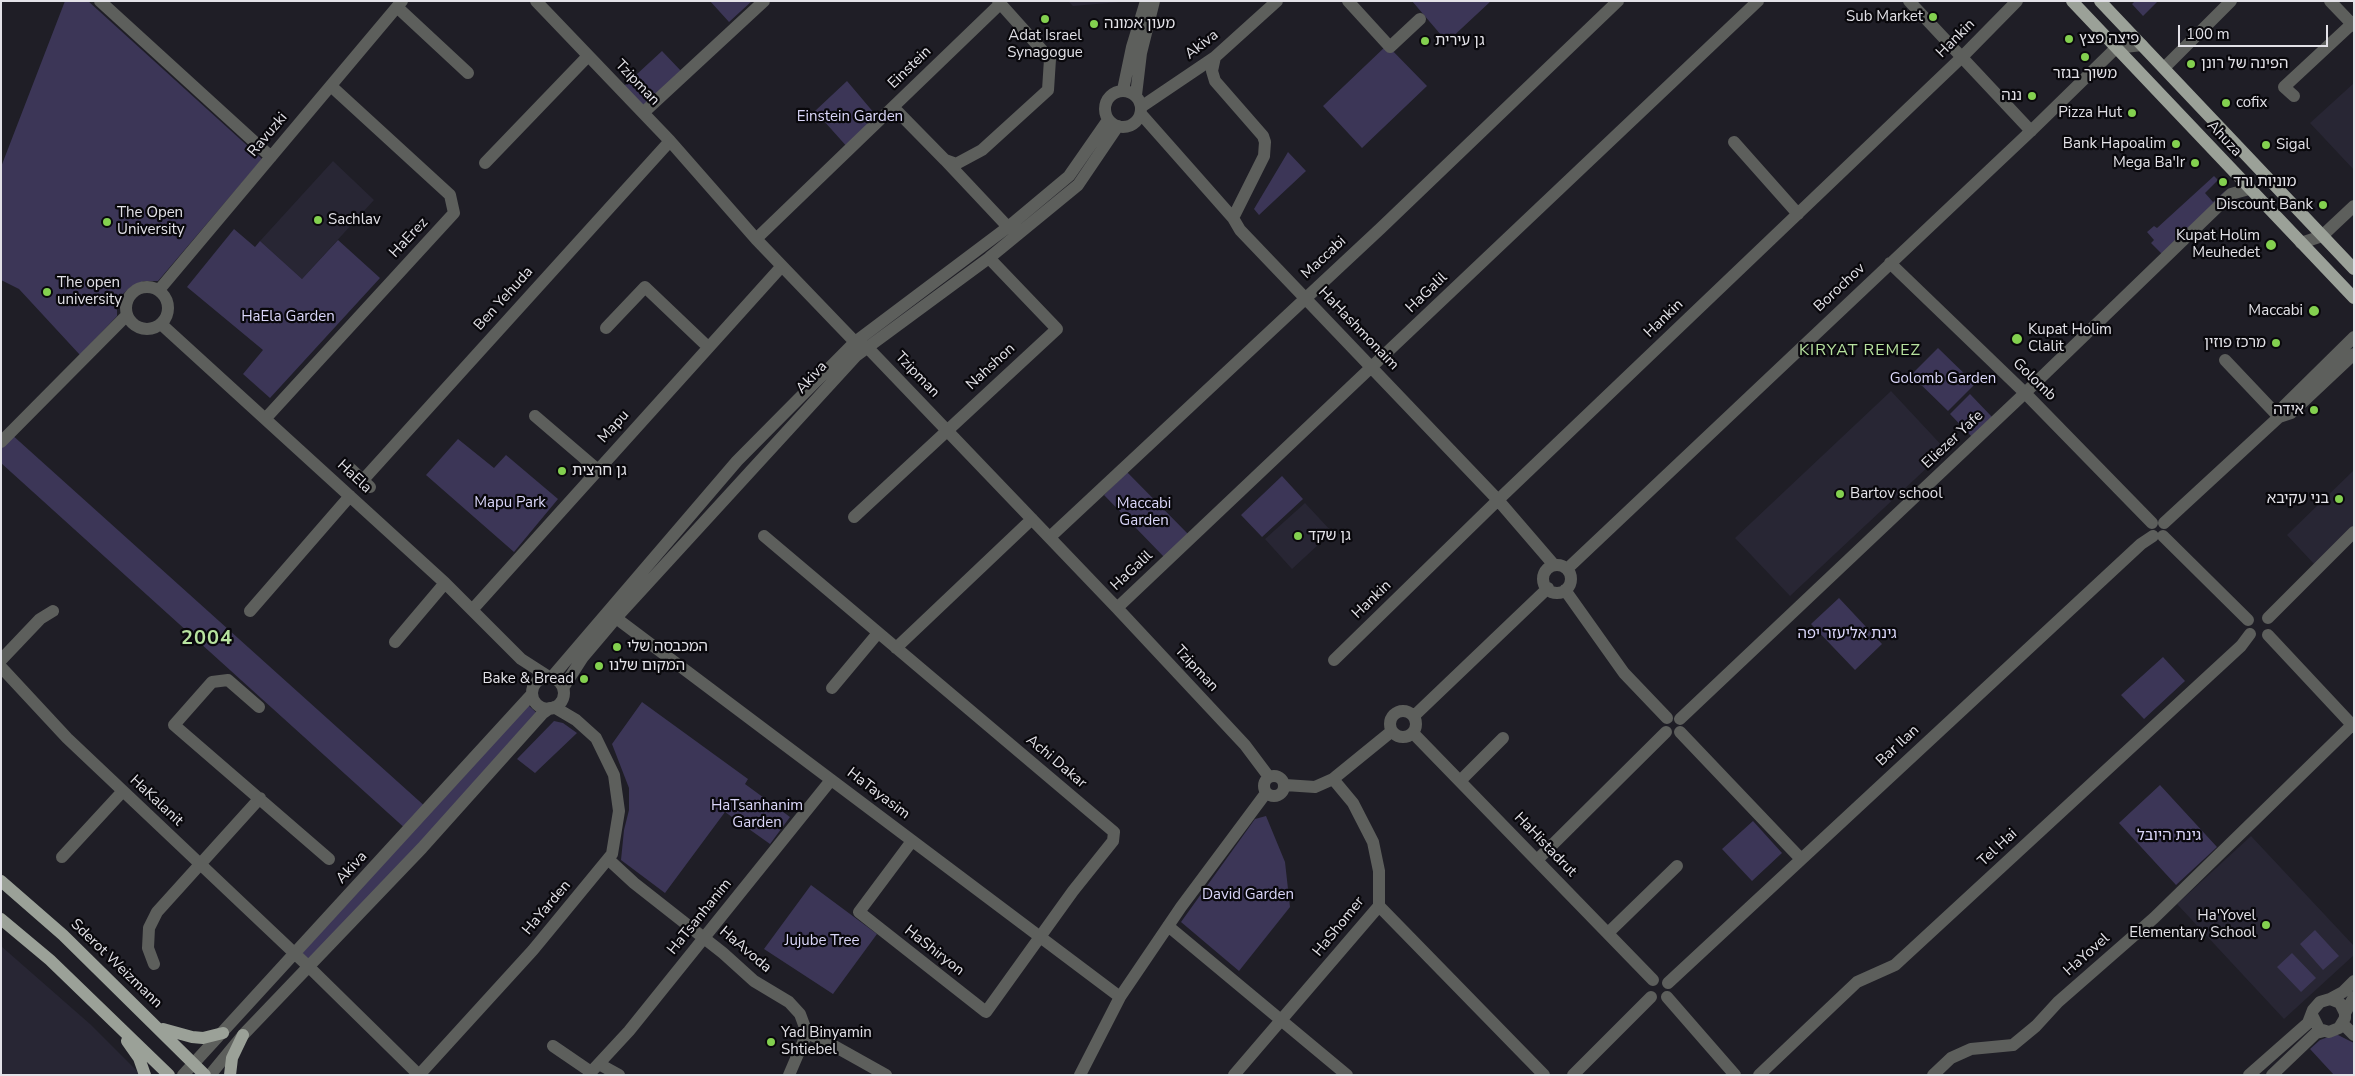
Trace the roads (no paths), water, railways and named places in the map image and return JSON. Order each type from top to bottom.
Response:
[{"type":"main road","name":"Ahuza","points":[[2072,1],[2354,298]]},
{"type":"main road","name":"Ahuza","points":[[2100,1],[2354,269]]},
{"type":"main road","name":"Sderot Weizmann","points":[[1,881],[63,935],[205,1075]]},
{"type":"main road","points":[[1,919],[50,960],[169,1075]]},
{"type":"main road","points":[[108,1014],[139,1058],[145,1075]]},
{"type":"main road","points":[[156,1025],[167,1031],[192,1038],[204,1038],[223,1033]]},
{"type":"main road","points":[[230,1075],[232,1058],[244,1035]]},
{"type":"street","points":[[100,1],[271,157]]},
{"type":"street","name":"Tzipman","points":[[536,1],[670,141],[756,239],[862,341],[1050,537],[1245,745],[1269,777]]},
{"type":"street","points":[[643,113],[764,1]]},
{"type":"street","points":[[1123,90],[1134,40],[1146,1]]},
{"type":"street","points":[[1136,95],[1123,90],[1111,95],[1107,100],[1105,114],[1113,123],[1132,125],[1141,111],[1136,95],[1141,53],[1154,1]]},
{"type":"street","name":"Akiva","points":[[1141,111],[1216,57],[1277,1]]},
{"type":"street","points":[[1348,1],[1390,47],[1420,19]]},
{"type":"street","name":"Maccabi","points":[[1050,537],[1618,1]]},
{"type":"street","name":"HaGalil","points":[[1117,608],[1373,368],[1758,1]]},
{"type":"street","points":[[1909,1],[2031,131]]},
{"type":"street","name":"Hankin","points":[[1334,660],[1498,500],[1962,57],[2016,1]]},
{"type":"street","points":[[2164,68],[2231,1]]},
{"type":"street","points":[[2294,96],[2284,87],[2353,24],[2330,1]]},
{"type":"street","points":[[945,160],[956,164],[982,150],[1048,90],[1050,59],[999,2]]},
{"type":"street","name":"Einstein","points":[[756,239],[999,2]]},
{"type":"street","points":[[400,4],[468,73]]},
{"type":"street","name":"Ravuzki","points":[[159,290],[400,4]]},
{"type":"street","points":[[2116,48],[2142,45]]},
{"type":"street","name":"Borochov","points":[[1567,568],[2031,131],[2116,48]]},
{"type":"street","points":[[485,163],[588,56]]},
{"type":"street","points":[[1216,57],[1212,71],[1215,81],[1263,136],[1265,142],[1264,156],[1233,218]]},
{"type":"street","name":"HaErez","points":[[266,418],[454,213],[450,195],[331,86]]},
{"type":"street","points":[[893,107],[1008,227]]},
{"type":"street","name":"HaHashmonaim","points":[[1141,111],[1233,218],[1240,230],[1498,500],[1554,565]]},
{"type":"street","name":"Akiva","points":[[550,677],[737,460],[862,341],[1008,227],[1069,176],[1113,123]]},
{"type":"street","name":"Akiva","points":[[210,1075],[244,1035],[543,713],[558,701],[583,657],[616,618],[856,356],[862,341],[989,258],[1078,185],[1113,123]]},
{"type":"street","name":"Ben Yehuda","points":[[351,469],[367,483],[670,141]]},
{"type":"street","points":[[1734,142],[1798,214]]},
{"type":"street","name":"Eliezer Yafe","points":[[1680,719],[2025,393],[2231,194],[2249,189]]},
{"type":"street","points":[[2301,243],[2322,236],[2354,206]]},
{"type":"street","name":"Nahshon","points":[[854,517],[1057,329],[989,258]]},
{"type":"street","name":"Golomb","points":[[1890,263],[2158,523]]},
{"type":"street","name":"Mapu","points":[[472,610],[782,266]]},
{"type":"street","points":[[144,286],[159,290],[168,302],[168,309],[161,324],[155,328],[141,329],[130,322],[125,308],[131,293],[144,286]]},
{"type":"street","points":[[606,328],[645,287],[708,347]]},
{"type":"street","points":[[1,442],[126,315]]},
{"type":"street","name":"HaEla","points":[[161,324],[446,583],[521,659],[550,677]]},
{"type":"street","points":[[2279,417],[2284,406],[2354,337]]},
{"type":"street","points":[[2248,620],[2158,536],[2167,531],[2158,523],[2279,417],[2291,413],[2354,354]]},
{"type":"street","points":[[2225,360],[2279,417]]},
{"type":"street","points":[[535,416],[598,470]]},
{"type":"street","points":[[250,611],[350,496]]},
{"type":"street","points":[[896,648],[1032,519]]},
{"type":"street","points":[[2268,618],[2354,532]]},
{"type":"street","name":"Achi Dakar","points":[[764,536],[1114,832],[1113,841],[1073,890],[1040,937]]},
{"type":"street","name":"Bar Ilan","points":[[1668,983],[2141,544],[2158,536]]},
{"type":"street","points":[[1554,565],[1567,568],[1571,582],[1565,590],[1556,592],[1548,588],[1544,575],[1554,565]]},
{"type":"street","points":[[394,642],[446,583]]},
{"type":"street","points":[[1414,716],[1548,588]]},
{"type":"street","points":[[1565,590],[1624,673],[1666,718]]},
{"type":"street","points":[[1,660],[40,618],[54,611]]},
{"type":"street","points":[[2257,614],[2268,618],[2271,626],[2268,635],[2257,638],[2250,634],[2247,626],[2248,620],[2257,614]]},
{"type":"street","name":"HaTayasim","points":[[616,618],[1120,997]]},
{"type":"street","points":[[832,688],[878,633]]},
{"type":"street","name":"Tel Hai","points":[[1759,1075],[1857,982],[1895,965],[2241,646],[2250,634]]},
{"type":"street","points":[[2268,635],[2353,725]]},
{"type":"street","name":"HaEla","points":[[521,659],[533,691]]},
{"type":"street","name":"HaKalanit","points":[[1,667],[67,738],[122,792],[200,863],[419,1075]]},
{"type":"street","points":[[550,677],[558,680],[558,701],[537,704],[533,691],[539,680],[550,677]]},
{"type":"street","points":[[259,708],[228,680],[212,682],[174,724],[329,860]]},
{"type":"street","name":"Akiva","points":[[183,1075],[533,691]]},
{"type":"street","name":"HaYarden","points":[[419,1075],[533,950],[612,854],[618,830],[618,792],[614,775],[586,722],[558,701]]},
{"type":"street","points":[[1404,711],[1414,716],[1416,723],[1413,733],[1404,737],[1398,736],[1392,731],[1390,722],[1396,713],[1404,711]]},
{"type":"street","points":[[1672,716],[1680,719],[1682,727],[1680,732],[1671,735],[1666,732],[1663,723],[1666,718],[1672,716]]},
{"type":"street","name":"HaYovel","points":[[1933,1075],[1951,1058],[1971,1049],[2013,1045],[2036,1026],[2058,1002],[2154,918],[2353,725]]},
{"type":"street","points":[[1080,1075],[1120,997],[1168,926],[1266,793],[1264,784],[1269,777],[1279,777],[1285,785],[1315,787],[1334,779],[1392,731]]},
{"type":"street","points":[[1537,860],[1666,732]]},
{"type":"street","points":[[1680,732],[1800,859]]},
{"type":"street","name":"HaHistadrut","points":[[1413,733],[1653,980]]},
{"type":"street","points":[[1460,781],[1503,738]]},
{"type":"street","name":"HaShomer","points":[[1234,1075],[1379,906],[1379,871],[1373,842],[1353,803],[1334,779]]},
{"type":"street","name":"HaTsanhanim","points":[[599,1064],[629,1031],[705,938],[831,780]]},
{"type":"street","points":[[1266,793],[1277,796],[1284,790],[1285,785]]},
{"type":"street","points":[[62,857],[122,792]]},
{"type":"street","points":[[154,964],[148,948],[149,928],[157,912],[167,898],[260,798]]},
{"type":"street","name":"HaShiryon","points":[[912,841],[859,912],[986,1012],[1040,937]]},
{"type":"street","name":"HaAvoda","points":[[608,860],[634,883],[705,938],[754,981],[789,1002],[800,1014],[807,1033]]},
{"type":"street","points":[[1608,933],[1677,866]]},
{"type":"street","points":[[1379,906],[1544,1075]]},
{"type":"street","points":[[1168,926],[1347,1075]]},
{"type":"street","points":[[1661,979],[1668,983],[1670,990],[1667,997],[1657,1001],[1651,997],[1648,986],[1653,980],[1661,979]]},
{"type":"street","points":[[2249,1075],[2308,1023],[2316,1005],[2343,992],[2354,981]]},
{"type":"street","points":[[1573,1075],[1651,997]]},
{"type":"street","points":[[1667,997],[1735,1075]]},
{"type":"street","points":[[2272,1075],[2316,1033],[2334,1031],[2344,1018],[2354,997]]},
{"type":"street","points":[[2330,999],[2340,1003],[2344,1018],[2354,1035]]},
{"type":"street","points":[[2312,1015],[2316,1025],[2324,1031]]},
{"type":"street","points":[[789,1075],[807,1033],[886,1075]]},
{"type":"street","points":[[553,1046],[591,1072],[599,1064],[619,1075]]},
{"type":"place","name":"Sub Market","points":[[1933,17]]},
{"type":"place","name":"Adat Israel Synagogue","points":[[1045,19]]},
{"type":"place","name":"מעון אמונה","points":[[1094,24]]},
{"type":"place","name":"פיצה פצץ","points":[[2069,39]]},
{"type":"place","name":"גן עירית","points":[[1425,41]]},
{"type":"place","name":"משוך בגזר","points":[[2085,57]]},
{"type":"place","name":"הפינה של רונן","points":[[2191,64]]},
{"type":"place","name":"ננה","points":[[2032,96]]},
{"type":"place","name":"cofix","points":[[2226,103]]},
{"type":"place","name":"Pizza Hut","points":[[2132,113]]},
{"type":"place","name":"Bank Hapoalim","points":[[2176,144]]},
{"type":"place","name":"Sigal","points":[[2266,145]]},
{"type":"place","name":"Mega Ba'Ir","points":[[2195,163]]},
{"type":"place","name":"מוניות ורד","points":[[2223,182]]},
{"type":"place","name":"Discount Bank","points":[[2323,205]]},
{"type":"place","name":"Sachlav","points":[[318,220]]},
{"type":"place","name":"The Open University","points":[[107,222]]},
{"type":"place","name":"Kupat Holim Meuhedet","points":[[2271,245]]},
{"type":"place","name":"The open university","points":[[47,292]]},
{"type":"place","name":"Maccabi","points":[[2314,311]]},
{"type":"place","name":"Kupat Holim Clalit","points":[[2017,339]]},
{"type":"place","name":"מרכז פוזין","points":[[2276,343]]},
{"type":"place","name":"אידה","points":[[2314,410]]},
{"type":"place","name":"גן חרצית","points":[[562,471]]},
{"type":"place","name":"Bartov school","points":[[1840,494]]},
{"type":"place","name":"בני עקיבא","points":[[2339,499]]},
{"type":"place","name":"גן שקד","points":[[1298,536]]},
{"type":"place","name":"המכבסה שלי","points":[[617,647]]},
{"type":"place","name":"המקום שלנו","points":[[599,666]]},
{"type":"place","name":"Bake & Bread","points":[[584,679]]},
{"type":"place","name":"Ha'Yovel Elementary School","points":[[2266,925]]},
{"type":"place","name":"Yad Binyamin Shtiebel","points":[[771,1042]]},
{"type":"district","name":"KIRYAT REMEZ","points":[[1860,351]]},
{"type":"district","name":"2004","points":[[207,639]]},
{"type":"park label","name":"Einstein Garden","points":[[850,117]]},
{"type":"park label","name":"HaEla Garden","points":[[288,317]]},
{"type":"park label","name":"Golomb Garden","points":[[1943,379]]},
{"type":"park label","name":"Mapu Park","points":[[510,503]]},
{"type":"park label","name":"Maccabi Garden","points":[[1144,512]]},
{"type":"park label","name":"גינת אליעזר יפה","points":[[1847,634]]},
{"type":"park label","name":"HaTsanhanim Garden","points":[[757,814]]},
{"type":"park label","name":"גינת היובל","points":[[2169,836]]},
{"type":"park label","name":"David Garden","points":[[1248,895]]},
{"type":"park label","name":"Jujube Tree","points":[[822,941]]}]
